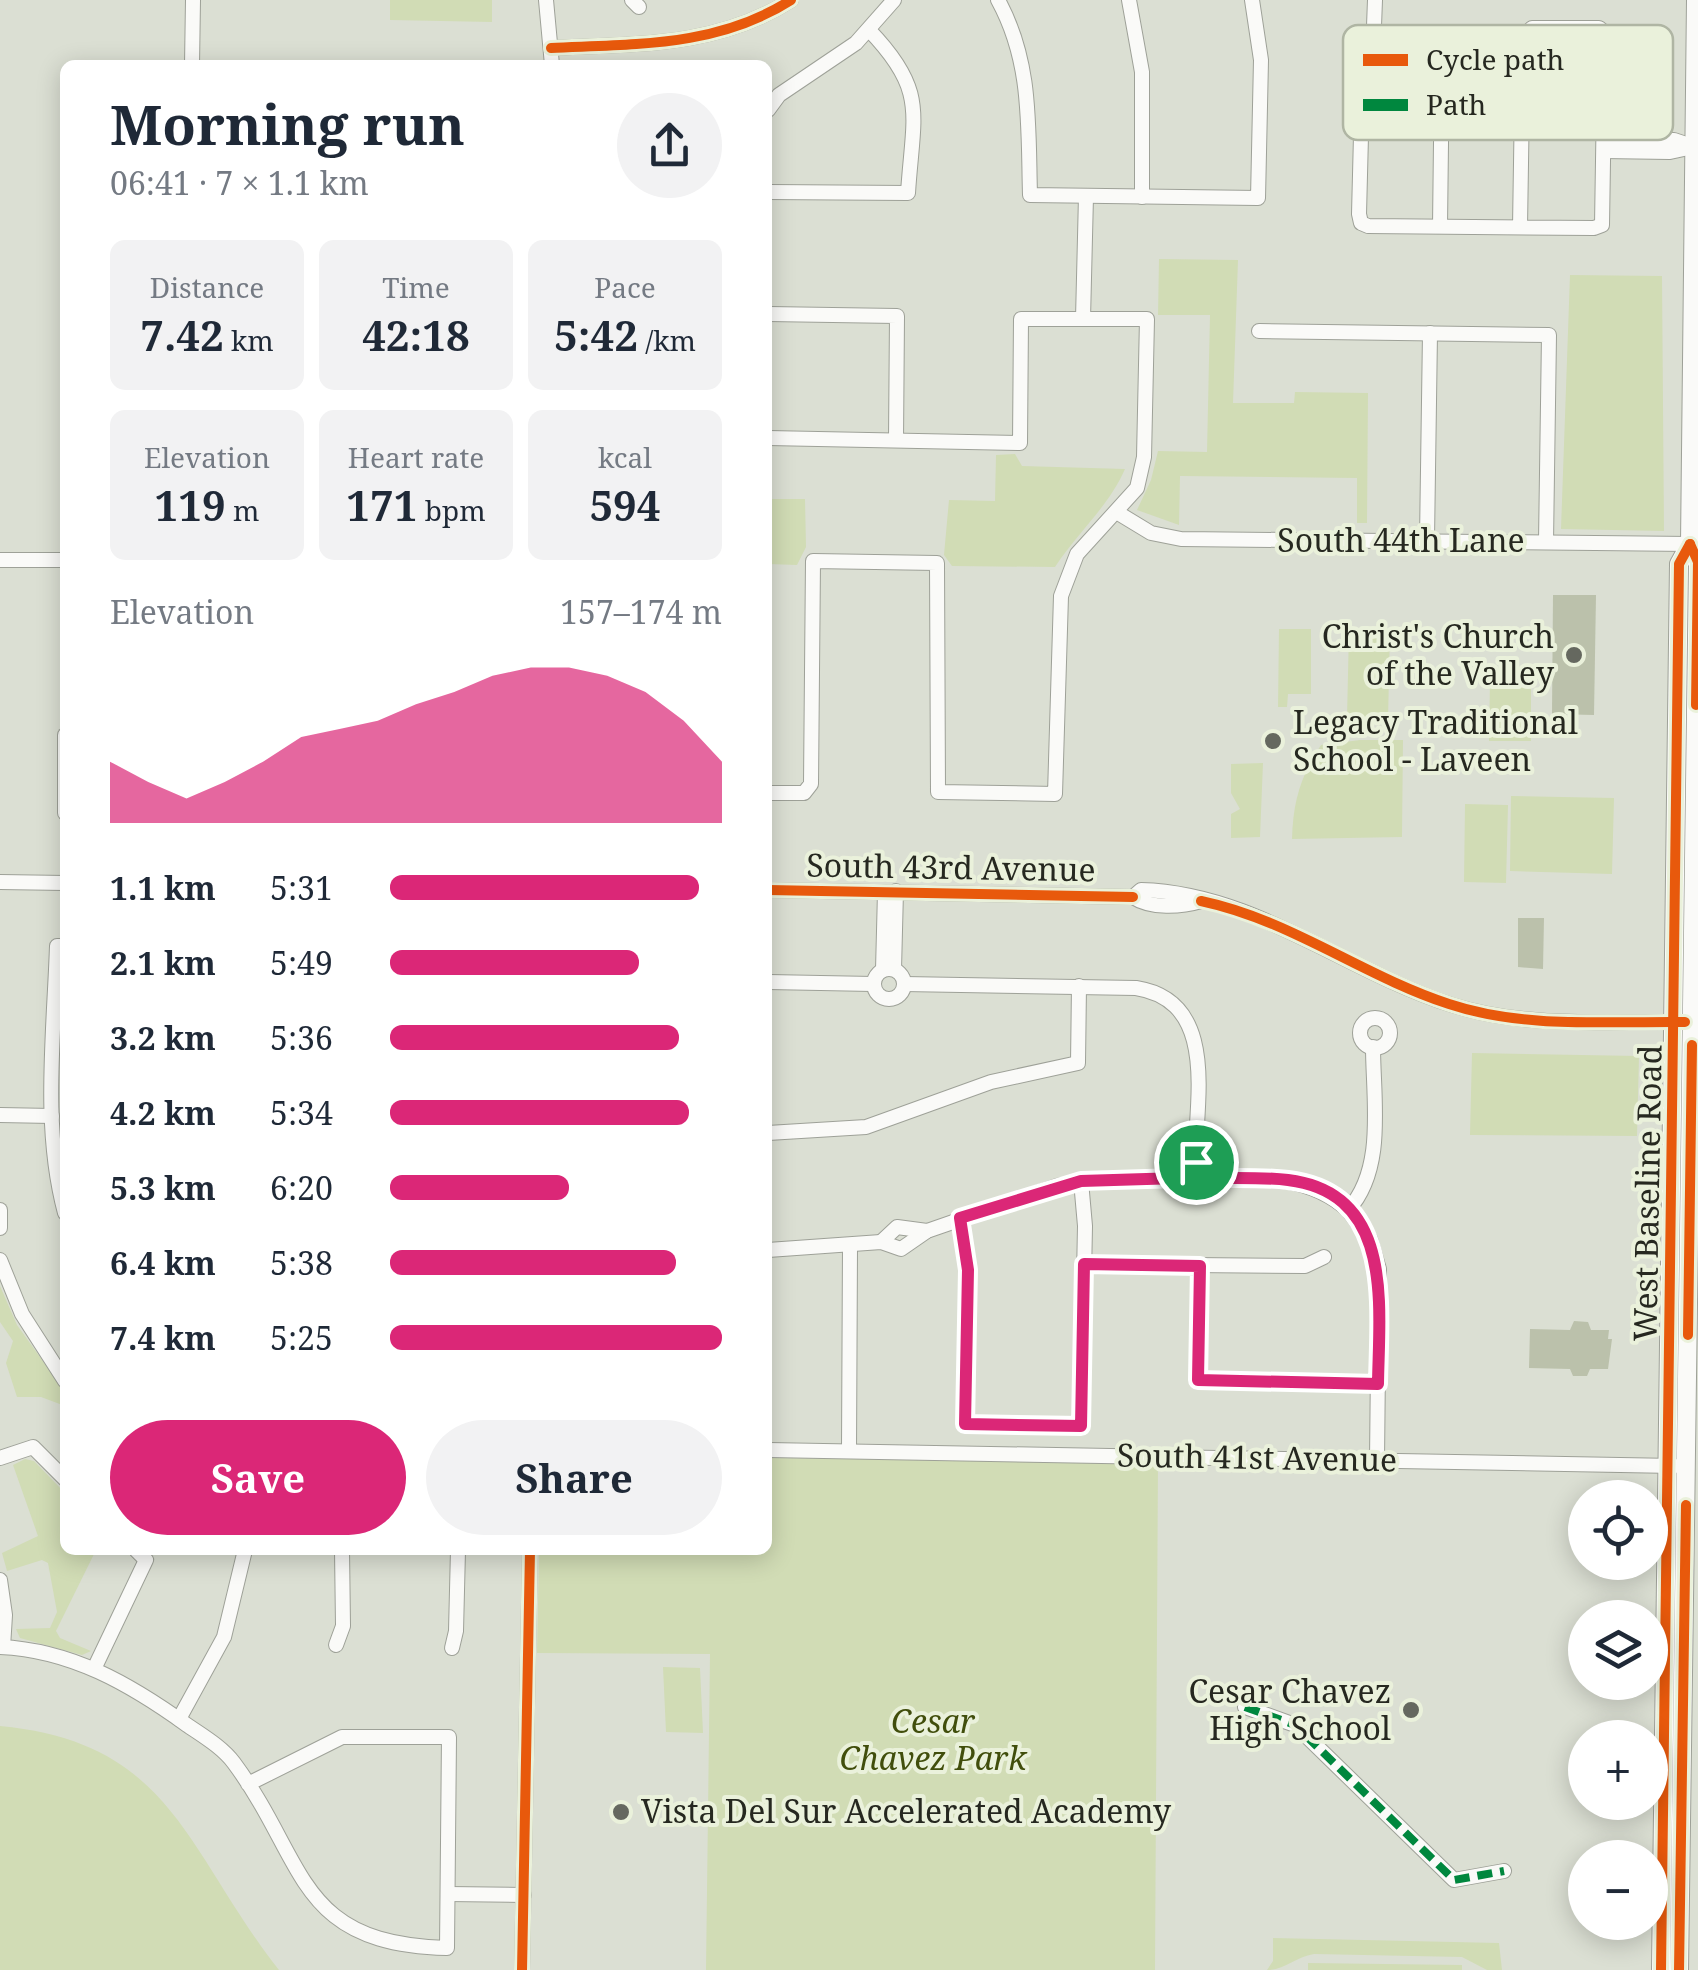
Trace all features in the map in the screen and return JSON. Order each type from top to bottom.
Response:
[{"type":"main road","name":"West Baseline Road","points":[[1662,1970],[1697,787],[1698,562],[1690,544],[1695,405],[1696,0]]},
{"type":"main road","name":"West Baseline Road","points":[[1688,1022],[1679,564],[1690,544]]},
{"type":"main road","name":"West Baseline Road","points":[[1678,1466],[1690,1861],[1679,1970]]},
{"type":"street","points":[[192,60],[193,0]]},
{"type":"street","points":[[546,0],[552,60]]},
{"type":"street","points":[[552,48],[695,39],[739,28],[791,0]]},
{"type":"street","points":[[772,105],[779,96],[837,58],[869,30],[894,0]]},
{"type":"street","points":[[998,0],[1022,50],[1027,78],[1030,195],[1258,198],[1261,60],[1252,0]]},
{"type":"street","points":[[1128,0],[1142,72],[1142,197]]},
{"type":"street","points":[[1374,25],[1375,0]]},
{"type":"street","points":[[772,192],[908,192],[911,90],[905,72],[869,30]]},
{"type":"street","points":[[1362,140],[1361,224],[1520,227],[1602,225],[1604,140]]},
{"type":"street","points":[[1440,226],[1441,140]]},
{"type":"street","points":[[1520,227],[1521,140]]},
{"type":"street","points":[[1604,145],[1695,146]]},
{"type":"street","points":[[1083,319],[1086,196]]},
{"type":"street","points":[[772,314],[898,316],[896,440]]},
{"type":"street","points":[[772,438],[1020,442],[1021,319],[1147,320],[1142,472],[1138,488],[1078,554],[1063,587],[1055,794],[938,792],[937,564],[812,561],[808,792],[772,793]]},
{"type":"street","points":[[1258,330],[1549,335],[1546,542]]},
{"type":"street","points":[[1427,540],[1430,333]]},
{"type":"street","name":"South 44th Lane","points":[[1118,513],[1167,538],[1690,544]]},
{"type":"street","points":[[0,560],[60,560]]},
{"type":"street","points":[[0,882],[60,883]]},
{"type":"street","name":"South 43rd Avenue","points":[[772,890],[1133,897],[1141,890],[1189,892],[1201,901],[1264,917],[1431,998],[1478,1012],[1536,1020],[1688,1022]]},
{"type":"street","points":[[772,982],[873,984],[888,970],[890,892]]},
{"type":"street","points":[[60,965],[52,1116],[53,1155],[60,1189]]},
{"type":"street","points":[[888,970],[904,984],[1154,990],[1180,1008],[1196,1040],[1196,1162]]},
{"type":"street","points":[[873,984],[878,996],[890,1000],[902,993],[904,984]]},
{"type":"street","points":[[772,1134],[866,1126],[991,1082],[1078,1063],[1080,986]]},
{"type":"street","points":[[1348,1210],[1360,1197],[1371,1170],[1373,1047]]},
{"type":"street","points":[[0,1115],[52,1116]]},
{"type":"street","points":[[1196,1162],[1208,1169],[1210,1178],[1206,1188],[1197,1193],[1182,1188],[1179,1178],[1183,1168],[1196,1162]]},
{"type":"street","points":[[772,1250],[850,1248],[881,1242],[897,1228],[926,1231],[1081,1181],[1179,1178]]},
{"type":"street","points":[[1210,1178],[1290,1180],[1332,1196],[1370,1239],[1379,1269],[1376,1461]]},
{"type":"street","points":[[960,1218],[968,1270],[965,1424],[1081,1426],[1081,1181]]},
{"type":"street","points":[[0,1210],[0,1228]]},
{"type":"street","points":[[849,1450],[850,1248]]},
{"type":"street","points":[[1084,1264],[1305,1266],[1324,1257]]},
{"type":"street","points":[[0,1260],[28,1326],[60,1374]]},
{"type":"street","points":[[1200,1266],[1198,1380],[1378,1384]]},
{"type":"street","points":[[0,1458],[32,1447],[60,1474]]},
{"type":"street","name":"South 41st Avenue","points":[[772,1450],[1678,1466]]},
{"type":"street","points":[[94,1669],[141,1555]]},
{"type":"street","points":[[179,1719],[224,1637],[243,1555]]},
{"type":"street","points":[[336,1646],[343,1626],[342,1555]]},
{"type":"street","points":[[452,1648],[458,1555]]},
{"type":"street","points":[[522,1970],[530,1555]]},
{"type":"street","points":[[0,1580],[6,1615],[2,1647],[57,1655],[133,1686],[220,1748],[248,1784],[302,1882],[330,1914],[361,1935],[391,1945],[448,1948],[449,1737],[342,1737],[248,1784]]},
{"type":"street","points":[[1245,1707],[1296,1725],[1454,1880],[1504,1871]]},
{"type":"street","points":[[448,1894],[524,1896]]},
{"type":"green space","points":[[390,0],[492,0],[492,22],[390,20]]},
{"type":"green space","points":[[1159,259],[1238,260],[1233,403],[1294,403],[1295,392],[1368,393],[1367,523],[1357,523],[1357,478],[1180,476],[1179,525],[1137,510],[1151,480],[1158,451],[1207,452],[1210,315],[1158,315]]},
{"type":"green space","points":[[1570,275],[1662,276],[1664,531],[1561,529]]},
{"type":"green space","points":[[1015,454],[1022,466],[1125,469],[1111,495],[1055,567],[952,566],[944,555],[949,500],[995,501],[996,455]]},
{"type":"green space","points":[[772,499],[805,499],[806,547],[797,565],[772,564]]},
{"type":"green space","points":[[1279,629],[1311,629],[1311,694],[1288,694],[1287,707],[1278,707]]},
{"type":"green space","points":[[1349,630],[1390,631],[1388,720],[1347,718]]},
{"type":"green space","points":[[1490,680],[1531,680],[1531,741],[1489,741]]},
{"type":"green space","points":[[1403,740],[1402,837],[1292,839],[1299,790],[1321,745]]},
{"type":"green space","points":[[1263,763],[1260,837],[1231,838],[1231,814],[1240,809],[1231,793],[1231,764]]},
{"type":"green space","points":[[1511,796],[1614,798],[1612,874],[1510,871]]},
{"type":"green space","points":[[1465,804],[1508,805],[1506,883],[1464,882]]},
{"type":"green space","points":[[1472,1053],[1639,1056],[1637,1136],[1470,1135]]},
{"type":"green space","points":[[0,1286],[17,1325],[60,1385],[60,1404],[41,1397],[17,1397],[6,1363],[13,1341],[0,1322]]},
{"type":"green space","name":"Cesar Chavez Park","points":[[772,1458],[1158,1462],[1155,1970],[706,1970],[710,1654],[537,1653],[539,1555],[772,1555]]},
{"type":"green space","points":[[25,1459],[34,1461],[60,1488],[60,1555],[94,1555],[56,1631],[60,1638],[91,1651],[82,1655],[20,1638],[16,1629],[50,1628],[57,1612],[48,1563],[42,1560],[7,1571],[2,1553],[38,1536],[13,1465]]},
{"type":"green space","points":[[663,1667],[700,1668],[703,1733],[666,1732]]},
{"type":"green space","points":[[0,1726],[58,1736],[104,1754],[140,1779],[170,1810],[279,1970],[0,1970]]},
{"type":"green space","points":[[1273,1938],[1499,1943],[1502,1970],[1487,1970],[1462,1957],[1314,1954],[1267,1970],[1273,1961]]},
{"type":"green space","points":[[1308,1963],[1462,1965],[1462,1970],[1308,1970]]},
{"type":"building","name":"Christ's Church of the Valley","points":[[1553,595],[1596,595],[1594,715],[1552,714]]},
{"type":"building","points":[[1518,918],[1544,918],[1543,969],[1518,967]]},
{"type":"building","points":[[1574,1321],[1588,1322],[1591,1330],[1609,1330],[1608,1339],[1612,1339],[1608,1369],[1590,1369],[1587,1376],[1573,1376],[1570,1369],[1529,1368],[1530,1329],[1570,1330]]},
{"type":"marked path","points":[[1245,1707],[1295,1725],[1454,1880],[1504,1871]]},
{"type":"cycle path","points":[[551,48],[705,35],[735,27],[791,0]]},
{"type":"cycle path","points":[[1690,544],[1698,562],[1696,705]]},
{"type":"cycle path","points":[[1661,1970],[1679,564],[1690,544]]},
{"type":"cycle path","points":[[772,890],[1133,897]]},
{"type":"cycle path","points":[[1201,901],[1266,921],[1417,992],[1477,1012],[1566,1022],[1685,1022]]},
{"type":"cycle path","points":[[1688,1335],[1692,1045]]},
{"type":"cycle path","points":[[1679,1970],[1686,1505]]},
{"type":"cycle path","points":[[522,1970],[530,1555]]},
{"type":"place","name":"Christ's Church of the Valley","points":[[1574,655]]},
{"type":"place","name":"Legacy Traditional School - Laveen","points":[[1273,741]]},
{"type":"place","name":"Cesar Chavez High School","points":[[1411,1710]]},
{"type":"place","name":"Vista Del Sur Accelerated Academy","points":[[621,1812]]},
{"type":"route","points":[[1196,1162],[1208,1169],[1210,1178],[1307,1184],[1332,1196],[1359,1222],[1370,1239],[1379,1269],[1378,1384],[1198,1380],[1200,1266],[1084,1264],[1081,1426],[965,1424],[968,1270],[960,1218],[1081,1181],[1179,1178],[1186,1165],[1196,1162]]}]
